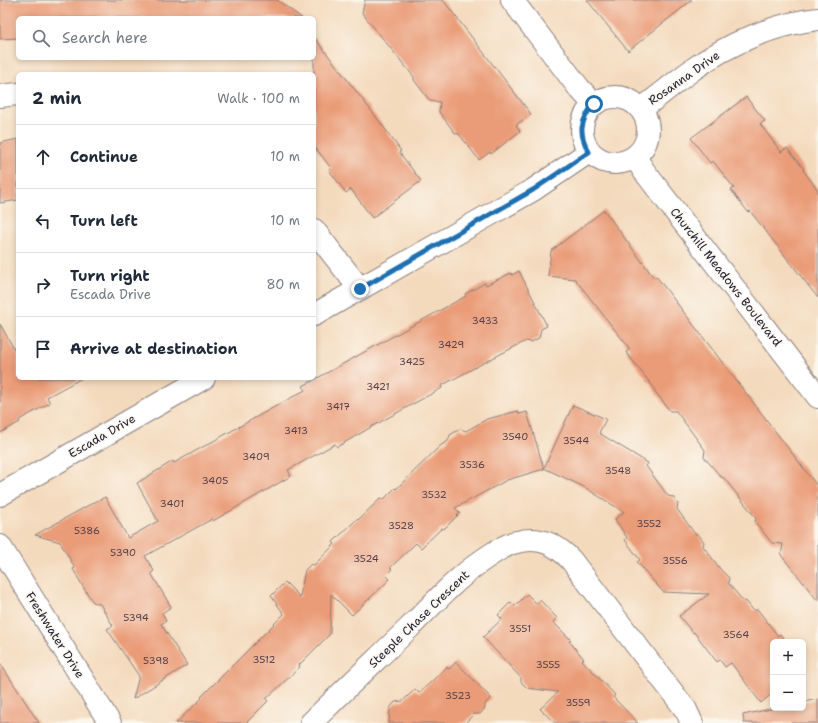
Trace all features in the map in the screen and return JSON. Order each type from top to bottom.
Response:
[{"type":"street","points":[[512,0],[579,88],[594,104]]},
{"type":"street","name":"Rosanna Drive","points":[[640,109],[660,96],[692,70],[733,45],[755,35],[783,26],[818,19]]},
{"type":"street","points":[[0,96],[16,94]]},
{"type":"street","points":[[618,97],[630,101],[640,109],[645,116],[648,125],[648,134],[646,143],[635,157],[624,162],[611,164],[599,160],[589,152],[581,132],[587,112],[594,104],[605,98],[618,97]]},
{"type":"street","points":[[316,314],[533,190],[589,152]]},
{"type":"street","name":"Churchill Meadows Boulevard","points":[[635,157],[818,397]]},
{"type":"street","points":[[316,233],[360,289]]},
{"type":"street","name":"Escada Drive","points":[[0,495],[201,380]]},
{"type":"street","name":"Steeple Chase Crescent","points":[[311,723],[456,582],[487,557],[515,542],[538,540],[547,542],[556,547],[571,560],[686,710],[692,723]]},
{"type":"street","name":"Freshwater Drive","points":[[0,546],[110,723]]},
{"type":"building","points":[[0,0],[277,0],[299,16],[16,16],[16,38],[0,39]]},
{"type":"building","points":[[365,0],[443,0],[531,114],[516,125],[520,131],[491,154],[490,152],[479,160],[459,134],[455,133],[439,112],[440,102],[430,101],[414,80],[414,77],[362,13]]},
{"type":"building","points":[[587,0],[692,0],[628,51]]},
{"type":"building","points":[[316,40],[380,122],[401,151],[399,152],[421,181],[372,218],[351,189],[346,193],[329,170],[331,168],[316,149],[316,72],[314,72],[314,60],[316,60]]},
{"type":"building","points":[[746,97],[765,121],[760,124],[781,152],[787,148],[804,169],[803,170],[818,190],[818,298],[750,211],[748,212],[731,190],[734,188],[713,161],[710,163],[691,138]]},
{"type":"building","points":[[16,139],[16,200],[0,203],[0,143]]},
{"type":"building","points":[[604,210],[654,278],[656,276],[818,487],[818,601],[781,555],[783,544],[772,543],[755,522],[756,518],[724,478],[721,477],[704,457],[705,450],[676,411],[670,411],[654,390],[626,352],[630,349],[575,279],[548,276],[551,251]]},
{"type":"building","points":[[519,271],[547,326],[541,329],[539,338],[531,342],[526,341],[487,361],[337,447],[335,444],[288,470],[291,476],[213,521],[212,519],[145,556],[154,571],[151,573],[171,607],[162,613],[166,621],[161,624],[187,665],[133,699],[139,676],[107,629],[113,626],[100,604],[93,602],[85,590],[73,569],[75,568],[60,542],[35,535],[105,497],[128,538],[158,521],[137,483],[173,461],[174,463],[305,390],[303,386],[466,296],[465,294],[485,283],[486,285],[511,273],[512,275]]},
{"type":"building","points":[[0,324],[16,352],[16,380],[78,380],[47,397],[50,403],[19,420],[20,422],[0,433]]},
{"type":"building","points":[[573,405],[606,419],[599,433],[648,463],[646,466],[668,496],[673,497],[678,504],[677,509],[695,534],[698,534],[704,542],[703,546],[729,578],[728,583],[744,602],[746,601],[753,610],[758,610],[778,636],[780,634],[784,639],[770,639],[770,696],[761,703],[731,663],[725,667],[720,660],[717,662],[694,632],[693,633],[679,616],[709,594],[663,592],[637,562],[640,560],[625,540],[627,538],[615,519],[624,512],[584,487],[544,468]]},
{"type":"building","points":[[518,411],[519,414],[527,412],[544,469],[507,480],[455,508],[460,513],[444,529],[442,528],[421,548],[416,543],[390,568],[392,569],[386,575],[390,579],[352,615],[331,594],[330,634],[299,665],[300,667],[266,699],[268,701],[246,723],[176,723],[284,614],[271,596],[285,582],[300,597],[305,570],[311,564],[314,565],[335,544],[333,542],[357,519],[358,520],[381,498],[384,499],[395,488],[396,489],[440,446],[448,441],[450,435],[460,429],[466,431],[487,419]]},
{"type":"building","points":[[527,594],[537,604],[540,600],[557,618],[553,622],[571,640],[569,641],[584,659],[582,660],[615,695],[613,697],[638,723],[555,723],[540,709],[558,692],[527,688],[521,682],[521,678],[483,637],[502,619],[498,615],[511,602],[515,606]]},
{"type":"building","points":[[456,662],[491,698],[485,704],[485,708],[480,714],[474,714],[465,723],[389,723],[390,708],[395,702],[403,701],[415,689],[419,693],[447,667],[449,669]]},
{"type":"building","points":[[0,663],[39,723],[0,723]]},
{"type":"building","points":[[818,699],[818,723],[744,723],[743,715],[770,709],[770,711],[806,711],[806,701]]},
{"type":"route","points":[[360,289],[533,190],[589,152],[581,132],[587,112],[594,104]]}]
